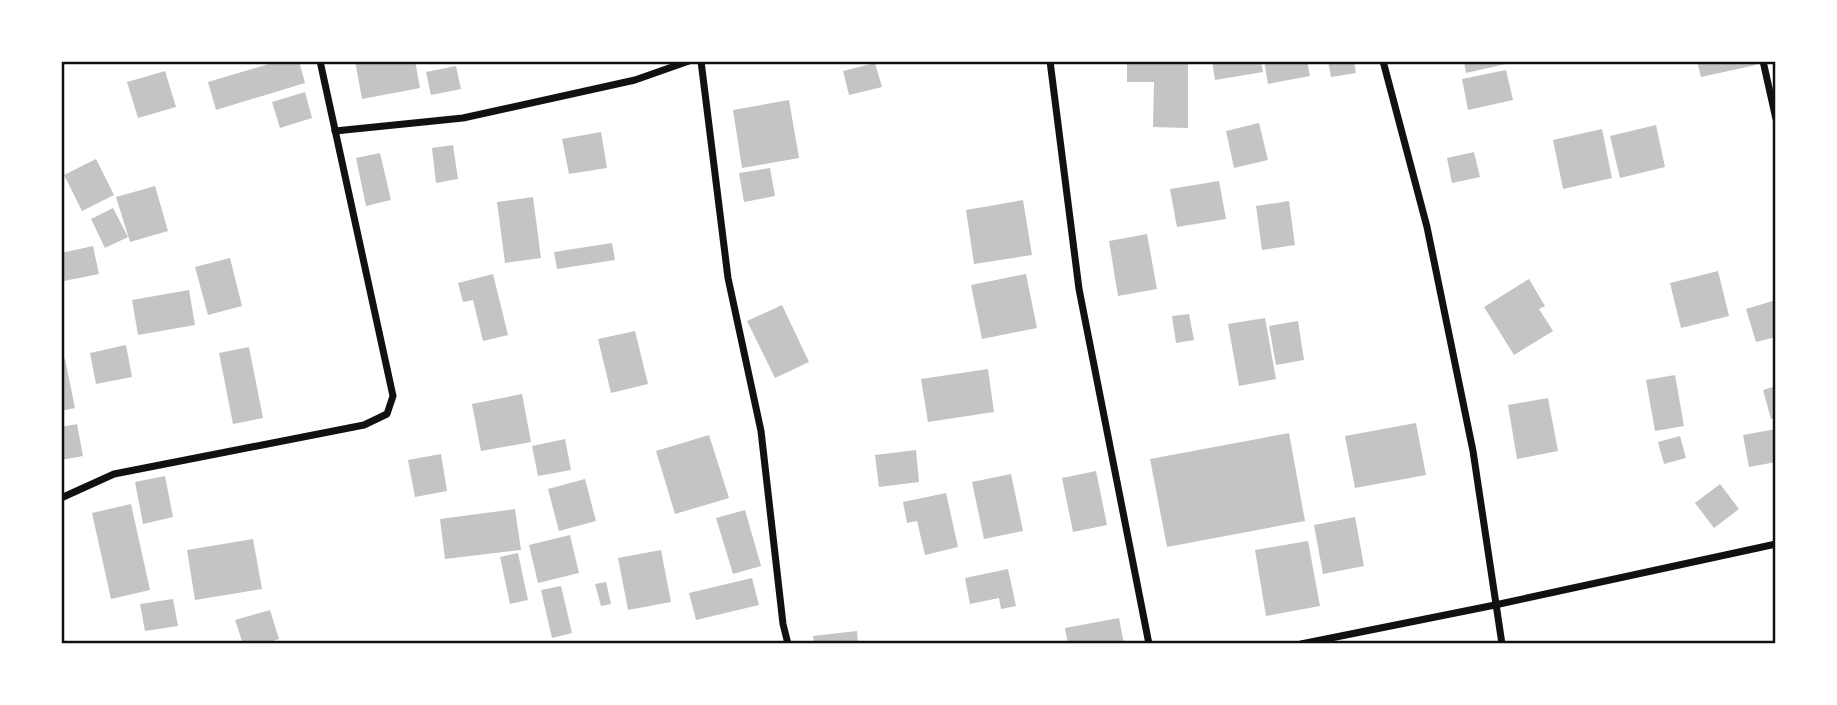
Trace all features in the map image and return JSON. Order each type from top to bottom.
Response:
[{"type":"street","points":[[61,498],[114,474],[364,425],[387,414],[393,396],[320,61]]},
{"type":"street","points":[[335,131],[463,118],[635,80],[690,61]]},
{"type":"street","points":[[701,61],[728,278],[761,431],[783,624],[788,644]]},
{"type":"street","points":[[1050,61],[1079,289],[1149,644]]},
{"type":"street","points":[[1383,61],[1429,240],[1473,452],[1502,644]]},
{"type":"street","points":[[1763,61],[1776,119]]},
{"type":"street","points":[[1301,644],[1776,544]]},
{"type":"building","points":[[279,61],[299,61],[305,83],[216,110],[208,82]]},
{"type":"building","points":[[355,61],[415,61],[420,88],[362,99]]},
{"type":"building","points":[[1127,61],[1188,61],[1188,128],[1153,127],[1154,82],[1127,82]]},
{"type":"building","points":[[1212,61],[1261,61],[1263,72],[1215,80]]},
{"type":"building","points":[[1264,61],[1307,61],[1310,76],[1268,84]]},
{"type":"building","points":[[1328,61],[1354,61],[1356,73],[1331,77]]},
{"type":"building","points":[[1464,61],[1515,61],[1515,62],[1466,73]]},
{"type":"building","points":[[1697,61],[1755,61],[1756,65],[1701,77]]},
{"type":"building","points":[[875,63],[882,87],[849,95],[843,71]]},
{"type":"building","points":[[456,66],[461,89],[431,95],[426,72]]},
{"type":"building","points":[[1506,70],[1513,100],[1468,110],[1462,79]]},
{"type":"building","points":[[165,71],[176,107],[138,118],[127,82]]},
{"type":"building","points":[[305,92],[312,118],[280,128],[272,102]]},
{"type":"building","points":[[789,100],[799,158],[742,168],[733,110]]},
{"type":"building","points":[[1259,123],[1268,160],[1234,168],[1226,131]]},
{"type":"building","points":[[1656,125],[1665,167],[1620,178],[1610,136]]},
{"type":"building","points":[[1602,129],[1612,178],[1563,189],[1553,140]]},
{"type":"building","points":[[601,132],[607,168],[569,174],[562,139]]},
{"type":"building","points":[[453,145],[458,179],[436,183],[432,148]]},
{"type":"building","points":[[1474,152],[1480,177],[1452,183],[1447,158]]},
{"type":"building","points":[[380,153],[391,200],[366,206],[356,158]]},
{"type":"building","points":[[96,159],[114,195],[82,211],[64,175]]},
{"type":"building","points":[[770,168],[775,196],[744,202],[739,173]]},
{"type":"building","points":[[1219,181],[1226,219],[1177,227],[1170,189]]},
{"type":"building","points":[[155,186],[168,231],[130,242],[116,197]]},
{"type":"building","points":[[533,197],[541,258],[505,263],[497,202]]},
{"type":"building","points":[[1023,200],[1032,255],[974,264],[966,210]]},
{"type":"building","points":[[1289,201],[1295,245],[1262,250],[1256,206]]},
{"type":"building","points":[[113,208],[128,237],[105,248],[91,219]]},
{"type":"building","points":[[1147,234],[1157,289],[1118,296],[1109,241]]},
{"type":"building","points":[[612,243],[615,260],[557,269],[554,252]]},
{"type":"building","points":[[93,246],[99,274],[64,281],[61,253]]},
{"type":"building","points":[[230,258],[242,306],[208,315],[195,267]]},
{"type":"building","points":[[1718,271],[1729,316],[1681,328],[1670,283]]},
{"type":"building","points":[[493,274],[508,335],[483,341],[473,300],[463,302],[458,283]]},
{"type":"building","points":[[1026,274],[1037,328],[982,339],[971,285]]},
{"type":"building","points":[[1529,279],[1545,306],[1539,309],[1553,331],[1514,355],[1484,307]]},
{"type":"building","points":[[189,290],[195,325],[138,335],[132,300]]},
{"type":"building","points":[[1776,300],[1776,337],[1756,342],[1746,309]]},
{"type":"building","points":[[782,305],[809,362],[775,378],[747,321]]},
{"type":"building","points":[[1189,314],[1194,340],[1176,343],[1172,316]]},
{"type":"building","points":[[1265,318],[1276,379],[1239,386],[1228,324]]},
{"type":"building","points":[[1298,321],[1304,360],[1276,365],[1269,326]]},
{"type":"building","points":[[635,331],[648,384],[611,393],[598,339]]},
{"type":"building","points":[[126,345],[132,377],[96,384],[90,353]]},
{"type":"building","points":[[249,347],[263,418],[233,424],[219,353]]},
{"type":"building","points":[[65,359],[75,408],[61,411],[61,360]]},
{"type":"building","points":[[988,369],[994,412],[928,422],[921,379]]},
{"type":"building","points":[[1675,375],[1684,426],[1655,431],[1646,380]]},
{"type":"building","points":[[1776,386],[1776,418],[1771,419],[1763,390]]},
{"type":"building","points":[[522,394],[531,442],[481,451],[472,404]]},
{"type":"building","points":[[1548,398],[1558,451],[1517,459],[1508,405]]},
{"type":"building","points":[[1416,423],[1426,475],[1355,488],[1345,436]]},
{"type":"building","points":[[77,424],[83,456],[61,460],[61,427]]},
{"type":"building","points":[[1776,429],[1776,462],[1749,467],[1743,435]]},
{"type":"building","points":[[1289,433],[1305,521],[1167,547],[1150,459]]},
{"type":"building","points":[[709,435],[729,498],[675,514],[656,451]]},
{"type":"building","points":[[1680,436],[1686,458],[1664,464],[1658,442]]},
{"type":"building","points":[[565,439],[571,470],[538,476],[532,446]]},
{"type":"building","points":[[916,450],[919,482],[879,487],[875,455]]},
{"type":"building","points":[[441,454],[447,491],[415,497],[408,460]]},
{"type":"building","points":[[1096,471],[1107,525],[1073,532],[1062,478]]},
{"type":"building","points":[[1011,474],[1023,531],[984,539],[972,482]]},
{"type":"building","points":[[165,476],[173,517],[143,524],[135,482]]},
{"type":"building","points":[[585,479],[596,521],[559,531],[548,489]]},
{"type":"building","points":[[1720,484],[1739,509],[1714,528],[1695,503]]},
{"type":"building","points":[[946,493],[958,547],[925,555],[917,521],[907,523],[903,502]]},
{"type":"building","points":[[131,504],[150,590],[111,599],[92,513]]},
{"type":"building","points":[[515,509],[521,550],[445,559],[440,519]]},
{"type":"building","points":[[745,510],[761,566],[733,574],[716,518]]},
{"type":"building","points":[[1355,517],[1364,566],[1323,574],[1314,525]]},
{"type":"building","points":[[570,535],[579,573],[538,583],[529,545]]},
{"type":"building","points":[[253,539],[262,589],[195,600],[187,550]]},
{"type":"building","points":[[1308,541],[1320,606],[1266,616],[1255,550]]},
{"type":"building","points":[[661,550],[671,602],[628,610],[618,558]]},
{"type":"building","points":[[518,553],[528,600],[510,604],[500,557]]},
{"type":"building","points":[[1008,569],[1016,606],[1001,609],[999,598],[970,604],[965,578]]},
{"type":"building","points":[[752,578],[759,605],[696,620],[689,593]]},
{"type":"building","points":[[606,582],[611,604],[601,606],[595,584]]},
{"type":"building","points":[[561,586],[572,633],[552,638],[541,590]]},
{"type":"building","points":[[173,599],[178,626],[145,631],[140,604]]},
{"type":"building","points":[[270,610],[279,639],[263,644],[243,644],[235,620]]},
{"type":"building","points":[[1119,618],[1124,644],[1068,644],[1065,628]]},
{"type":"building","points":[[857,631],[858,644],[814,644],[813,636]]}]
